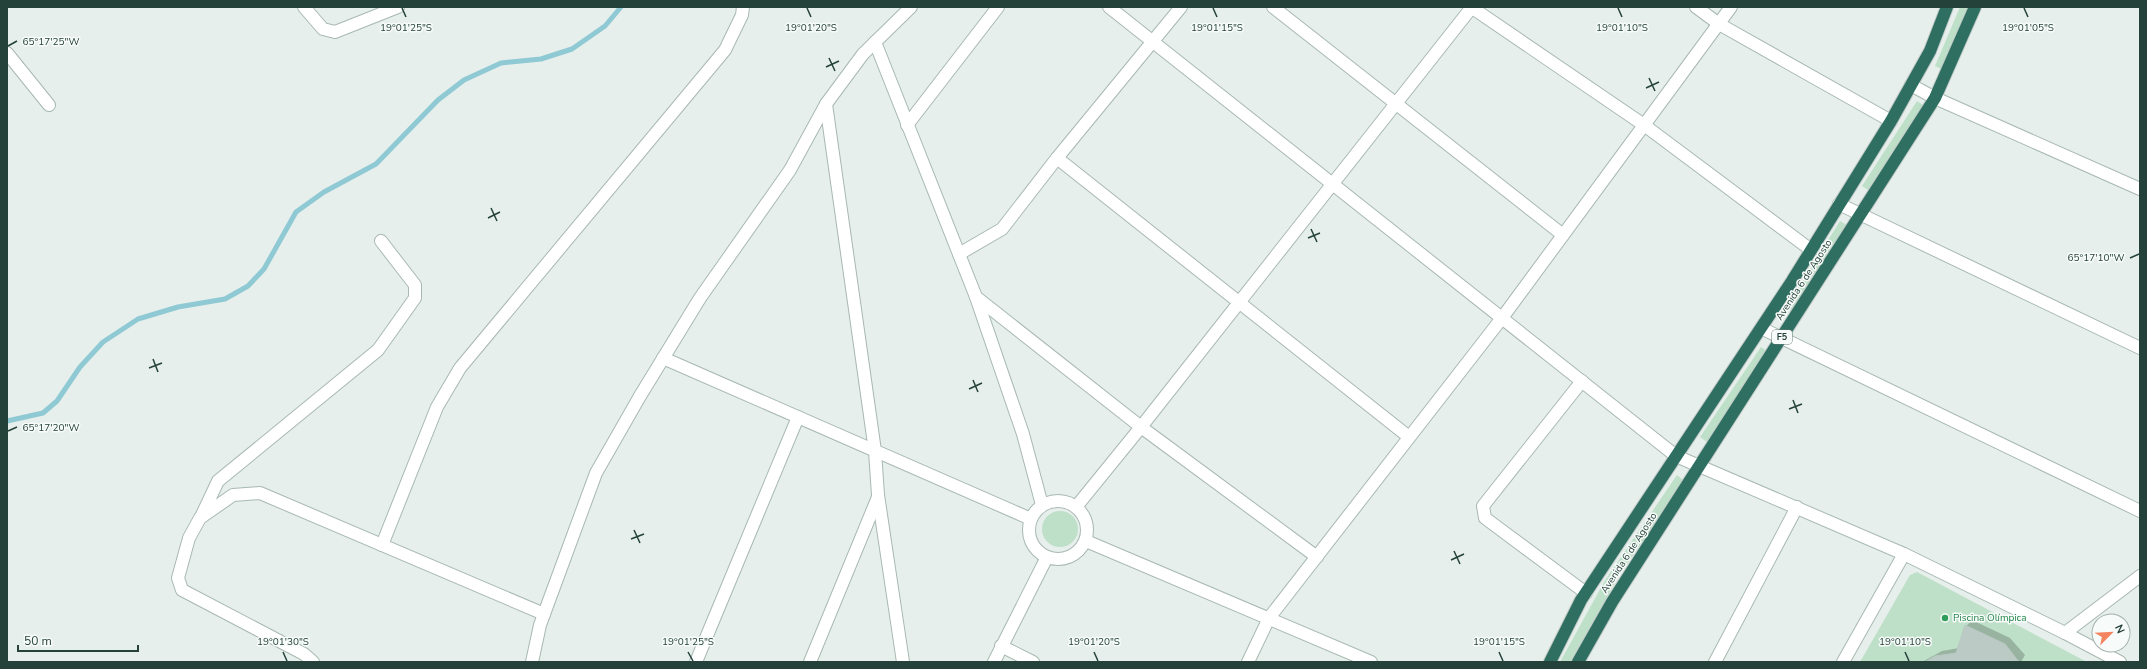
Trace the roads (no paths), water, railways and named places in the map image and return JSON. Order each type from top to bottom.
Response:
[{"type":"highway","name":"Avenida 6 de Agosto","points":[[1550,662],[1586,593],[1761,328],[1891,121],[1930,51],[1947,7]]},
{"type":"highway","name":"Avenida 6 de Agosto","points":[[1578,662],[1612,602],[1935,98],[1976,7]]},
{"type":"street","points":[[304,7],[323,29],[335,32],[398,7]]},
{"type":"street","points":[[382,545],[437,408],[460,368],[725,50],[742,15],[743,7]]},
{"type":"street","points":[[532,662],[544,614],[596,473],[700,298],[790,170],[826,104],[863,54],[910,7]]},
{"type":"street","points":[[907,125],[998,7]]},
{"type":"street","points":[[1109,7],[1676,456],[1904,554],[2066,633],[2120,662]]},
{"type":"street","points":[[959,254],[1002,230],[1057,158],[1154,42],[1181,7]]},
{"type":"street","points":[[1273,7],[1563,235]]},
{"type":"street","points":[[1076,507],[1141,427],[1471,7],[1644,126],[1811,250]]},
{"type":"street","points":[[1696,7],[1719,24],[1891,121]]},
{"type":"street","points":[[1248,662],[1269,618],[1502,318],[1731,7]]},
{"type":"street","points":[[874,42],[976,297],[1024,434],[1042,505]]},
{"type":"street","points":[[7,53],[49,105]]},
{"type":"street","points":[[1911,85],[1935,98],[2140,190]]},
{"type":"street","points":[[826,104],[875,451],[878,495],[903,662]]},
{"type":"street","points":[[1057,158],[1409,437]]},
{"type":"street","points":[[1839,204],[2140,348]]},
{"type":"street","points":[[313,662],[304,654],[182,590],[178,578],[189,538],[218,481],[378,350],[416,298],[415,284],[381,241]]},
{"type":"street","points":[[976,297],[1141,427],[1317,556]]},
{"type":"street","points":[[1761,328],[2140,511]]},
{"type":"street","points":[[663,358],[1030,519]]},
{"type":"street","points":[[1582,381],[1483,506],[1485,518],[1586,593]]},
{"type":"street","points":[[696,662],[798,417]]},
{"type":"street","points":[[200,518],[233,495],[260,493],[382,545],[412,556],[544,614]]},
{"type":"street","points":[[810,662],[878,495]]},
{"type":"street","points":[[1060,500],[1068,502],[1076,507],[1083,513],[1087,522],[1086,540],[1081,549],[1074,555],[1056,559],[1047,557],[1033,545],[1029,528],[1030,519],[1035,511],[1042,505],[1060,500]]},
{"type":"street","points":[[1715,662],[1797,507]]},
{"type":"street","points":[[1086,540],[1371,662]]},
{"type":"street","points":[[1843,662],[1904,554]]},
{"type":"street","points":[[994,662],[1047,557]]},
{"type":"street","points":[[2066,633],[2140,576]]},
{"type":"street","points":[[1001,646],[1032,662]]},
{"type":"waterway","points":[[7,421],[43,413],[57,401],[80,367],[103,342],[138,319],[178,307],[225,299],[248,286],[264,269],[296,212],[324,192],[376,164],[438,100],[464,80],[501,63],[541,59],[572,49],[605,26],[621,7]]},
{"type":"place","name":"Piscina Olímpica","points":[[1945,618]]}]
